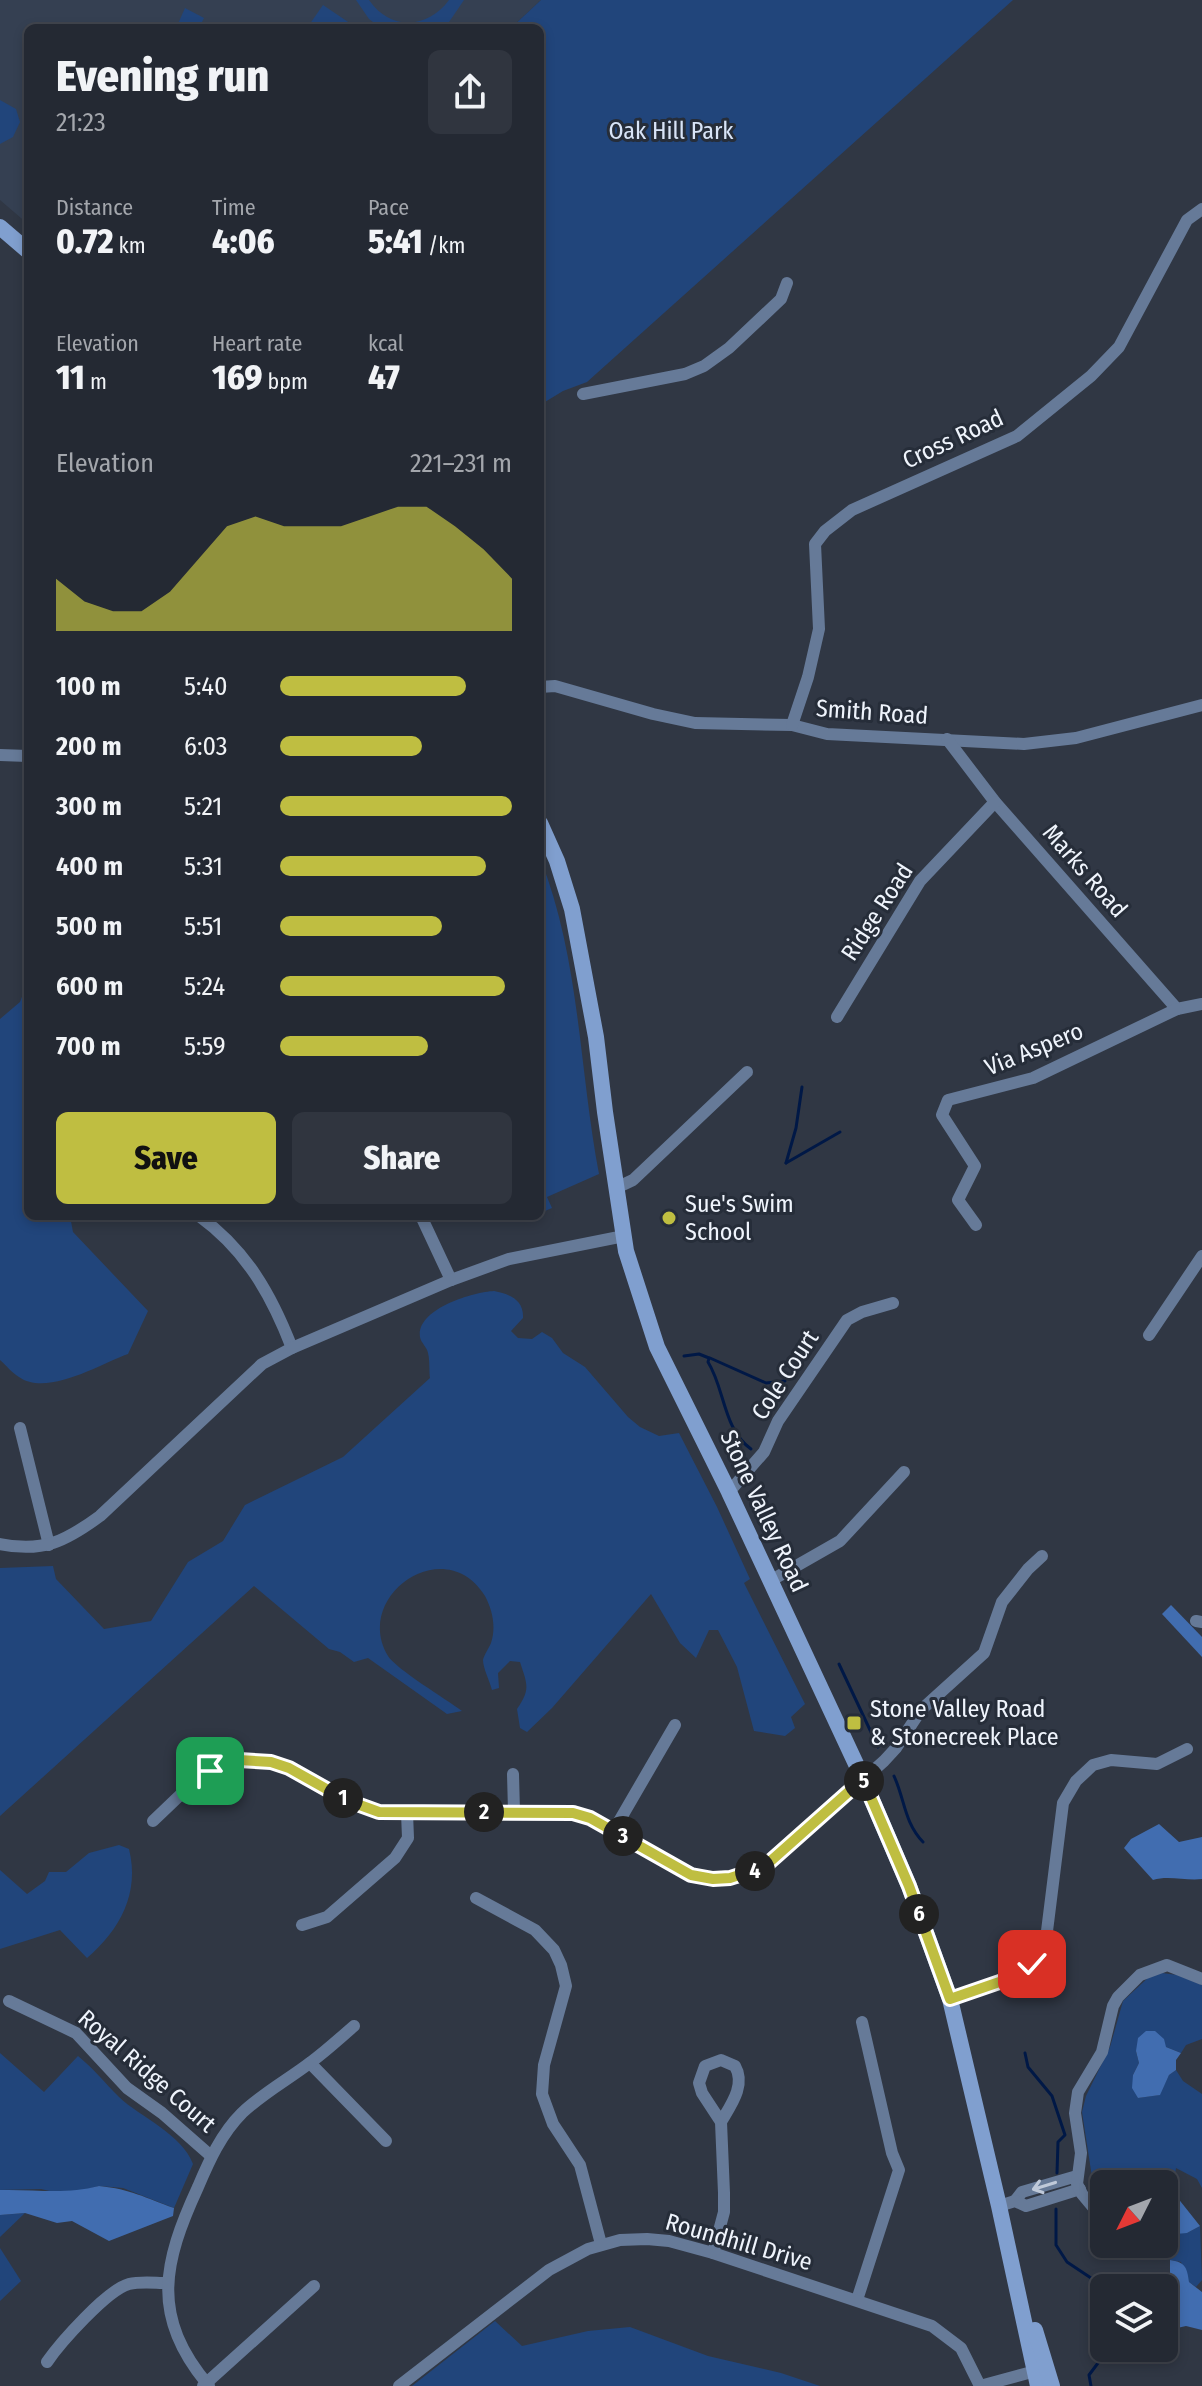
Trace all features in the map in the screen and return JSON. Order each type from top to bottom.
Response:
[{"type":"street","name":"Cross Road","points":[[792,725],[808,677],[819,629],[815,544],[852,510],[1017,436],[1091,376],[1119,347],[1187,220],[1202,209]]},
{"type":"street","points":[[0,214],[24,235]]},
{"type":"street","points":[[0,227],[24,248]]},
{"type":"street","points":[[583,394],[685,374],[704,366],[781,299],[787,283]]},
{"type":"street","name":"Smith Road","points":[[544,687],[555,686],[695,723],[792,725],[827,734],[1024,744],[1076,738],[1202,705]]},
{"type":"street","name":"Marks Road","points":[[947,739],[995,802],[1177,1009]]},
{"type":"street","points":[[0,755],[24,756]]},
{"type":"street","name":"Ridge Road","points":[[837,1017],[920,881],[995,802]]},
{"type":"street","name":"Stone Valley Road","points":[[544,832],[572,909],[596,1037],[624,1236],[657,1347],[729,1492],[863,1779],[909,1886],[950,1999],[1007,2203],[1040,2375],[1052,2386]]},
{"type":"street","points":[[1177,1009],[1202,1004]]},
{"type":"street","name":"Via Aspero","points":[[976,1225],[958,1200],[975,1166],[942,1115],[948,1100],[1033,1078],[1177,1009]]},
{"type":"street","points":[[616,1188],[633,1180],[747,1072]]},
{"type":"street","points":[[204,1220],[235,1245],[278,1312],[292,1348]]},
{"type":"street","points":[[423,1220],[451,1280]]},
{"type":"street","points":[[0,1544],[19,1548],[49,1545],[78,1532],[100,1516],[253,1372],[292,1348],[451,1280],[509,1259],[624,1236]]},
{"type":"street","points":[[1149,1335],[1202,1256]]},
{"type":"street","name":"Cole Court","points":[[729,1492],[764,1452],[778,1421],[847,1320],[893,1303]]},
{"type":"street","points":[[20,1428],[49,1545]]},
{"type":"street","points":[[770,1581],[840,1541],[904,1472]]},
{"type":"street","points":[[153,1821],[197,1779],[210,1771],[239,1760],[258,1760],[279,1764],[359,1806],[379,1812],[573,1813],[614,1830],[691,1875],[730,1878],[764,1867],[896,1748],[921,1710],[984,1653],[1002,1602],[1042,1556]]},
{"type":"street","points":[[614,1830],[675,1725]]},
{"type":"street","points":[[950,1999],[1011,1978],[1038,1957],[1046,1939],[1063,1803],[1076,1781],[1093,1765],[1111,1760],[1157,1764],[1187,1749]]},
{"type":"street","points":[[513,1774],[514,1811]]},
{"type":"street","points":[[302,1925],[327,1917],[395,1858],[408,1838],[407,1813]]},
{"type":"street","points":[[476,1898],[535,1930],[554,1950],[561,1965],[566,1986],[544,2065],[542,2094],[553,2124],[580,2165],[601,2244]]},
{"type":"street","points":[[1090,2201],[1078,2183],[1081,2143],[1075,2102],[1102,2052],[1113,2006],[1140,1975],[1167,1965],[1202,1979]]},
{"type":"street","name":"Royal Ridge Court","points":[[9,2001],[76,2033],[127,2088],[162,2113],[211,2156]]},
{"type":"street","points":[[857,2300],[899,2170],[892,2153],[862,2022]]},
{"type":"street","points":[[314,2286],[206,2385],[175,2330],[167,2283],[175,2242],[211,2156],[242,2113],[354,2026]]},
{"type":"street","points":[[713,2253],[724,2212],[721,2122],[699,2083],[701,2073],[708,2064],[723,2060],[735,2066],[740,2080],[721,2122]]},
{"type":"street","points":[[310,2063],[386,2141]]},
{"type":"street","points":[[1007,2203],[1026,2206],[1078,2183]]},
{"type":"street","name":"Roundhill Drive","points":[[399,2386],[549,2270],[601,2244],[647,2239],[713,2253],[913,2318],[952,2339],[970,2362],[980,2386],[1040,2375]]},
{"type":"street","points":[[47,2362],[60,2343],[118,2290],[134,2283],[167,2283]]},
{"type":"shaded area","points":[[0,0],[541,0],[515,24],[24,24],[24,221],[0,200]]},
{"type":"shaded area","points":[[1171,1605],[1202,1637],[1202,1657],[1162,1614]]},
{"type":"shaded area","points":[[1159,1824],[1179,1842],[1202,1837],[1202,1879],[1153,1880],[1124,1848],[1131,1839]]},
{"type":"shaded area","points":[[1146,2031],[1155,2031],[1164,2039],[1166,2047],[1181,2053],[1176,2060],[1176,2070],[1169,2075],[1160,2095],[1138,2098],[1132,2088],[1133,2075],[1139,2063],[1136,2051],[1138,2038]]},
{"type":"shaded area","points":[[99,2186],[129,2192],[174,2208],[173,2216],[109,2241],[72,2221],[57,2223],[25,2213],[0,2215],[0,2190],[62,2191]]},
{"type":"shaded area","points":[[1178,2198],[1200,2226],[1178,2234]]},
{"type":"shaded area","points":[[1170,2260],[1179,2262],[1184,2266],[1189,2282],[1202,2292],[1202,2330],[1186,2326],[1178,2328],[1178,2274],[1170,2274]]},
{"type":"green space","points":[[356,0],[369,0],[387,17],[409,22],[431,17],[449,0],[464,0],[448,24],[376,24]]},
{"type":"green space","name":"Oak Hill Park","points":[[541,0],[1013,0],[587,382],[544,403],[544,24],[515,24]]},
{"type":"green space","points":[[323,5],[351,24],[310,24]]},
{"type":"green space","points":[[185,8],[204,18],[201,24],[178,24]]},
{"type":"green space","points":[[0,100],[16,109],[20,122],[13,137],[0,144]]},
{"type":"green space","points":[[544,870],[571,974],[599,1174],[547,1197],[552,1208],[544,1211]]},
{"type":"green space","points":[[24,992],[24,1220],[71,1220],[73,1232],[148,1311],[128,1354],[74,1377],[44,1383],[19,1377],[0,1360],[0,1019],[20,1002]]},
{"type":"green space","points":[[494,1291],[510,1296],[521,1307],[523,1318],[511,1331],[518,1338],[532,1339],[542,1332],[552,1338],[563,1353],[585,1367],[640,1427],[659,1436],[679,1433],[750,1579],[744,1583],[805,1704],[791,1717],[795,1728],[785,1736],[754,1731],[737,1667],[718,1630],[709,1630],[696,1658],[680,1643],[651,1594],[552,1708],[527,1732],[520,1728],[517,1709],[526,1686],[520,1662],[510,1661],[498,1673],[499,1688],[492,1690],[483,1660],[493,1637],[492,1614],[485,1596],[468,1577],[448,1570],[427,1571],[408,1579],[392,1594],[382,1612],[380,1634],[388,1656],[462,1711],[447,1714],[368,1658],[354,1662],[340,1652],[329,1649],[254,1586],[0,1816],[0,1568],[53,1566],[56,1579],[104,1629],[151,1621],[188,1562],[223,1541],[245,1505],[343,1457],[430,1378],[428,1353],[420,1337],[421,1327],[427,1318],[436,1310],[460,1299]]},
{"type":"green space","points":[[119,1845],[129,1849],[132,1881],[129,1895],[118,1923],[87,1958],[60,1930],[0,1949],[0,1870],[27,1894],[45,1881],[49,1872],[66,1872],[89,1853]]},
{"type":"green space","points":[[1162,1973],[1177,1975],[1202,1985],[1202,2039],[1186,2045],[1181,2053],[1166,2047],[1136,2051],[1139,2063],[1133,2075],[1138,2098],[1159,2095],[1169,2075],[1176,2070],[1183,2081],[1202,2094],[1202,2188],[1197,2179],[1176,2168],[1091,2170],[1082,2112],[1086,2096],[1110,2047],[1123,2001],[1150,1976]]},
{"type":"green space","points":[[0,2053],[44,2092],[78,2056],[119,2097],[170,2135],[188,2153],[193,2164],[174,2208],[123,2188],[99,2186],[58,2193],[41,2189],[0,2190]]},
{"type":"green space","points":[[25,2213],[0,2237],[0,2215]]},
{"type":"green space","points":[[1200,2226],[1202,2280],[1196,2287],[1189,2282],[1181,2262],[1169,2258],[1178,2258],[1178,2233],[1187,2233]]},
{"type":"green space","points":[[0,2248],[21,2281],[0,2301]]},
{"type":"green space","points":[[495,2321],[522,2346],[588,2331],[630,2327],[708,2356],[781,2373],[820,2386],[412,2386]]},
{"type":"waterway","points":[[786,1163],[796,1128],[802,1087]]},
{"type":"waterway","points":[[786,1163],[840,1132]]},
{"type":"waterway","points":[[684,1356],[699,1354],[709,1358],[735,1431],[751,1449]]},
{"type":"waterway","points":[[710,1358],[766,1383],[785,1381]]},
{"type":"waterway","points":[[839,1664],[878,1747]]},
{"type":"waterway","points":[[894,1776],[908,1819],[923,1842]]},
{"type":"waterway","points":[[1025,2053],[1028,2067],[1052,2096],[1065,2135],[1058,2142],[1057,2173]]},
{"type":"waterway","points":[[1056,2209],[1056,2245],[1067,2262],[1090,2277]]},
{"type":"waterway","points":[[1091,2386],[1089,2375],[1099,2362]]},
{"type":"place","name":"Sue's Swim School","points":[[669,1218]]},
{"type":"place","name":"Stone Valley Road & Stonecreek Place","points":[[854,1723]]},
{"type":"route","points":[[210,1771],[239,1760],[271,1762],[289,1768],[346,1800],[379,1812],[573,1813],[590,1818],[691,1875],[713,1879],[730,1878],[764,1867],[863,1779],[909,1886],[950,1999],[1011,1978],[1032,1964]]}]
